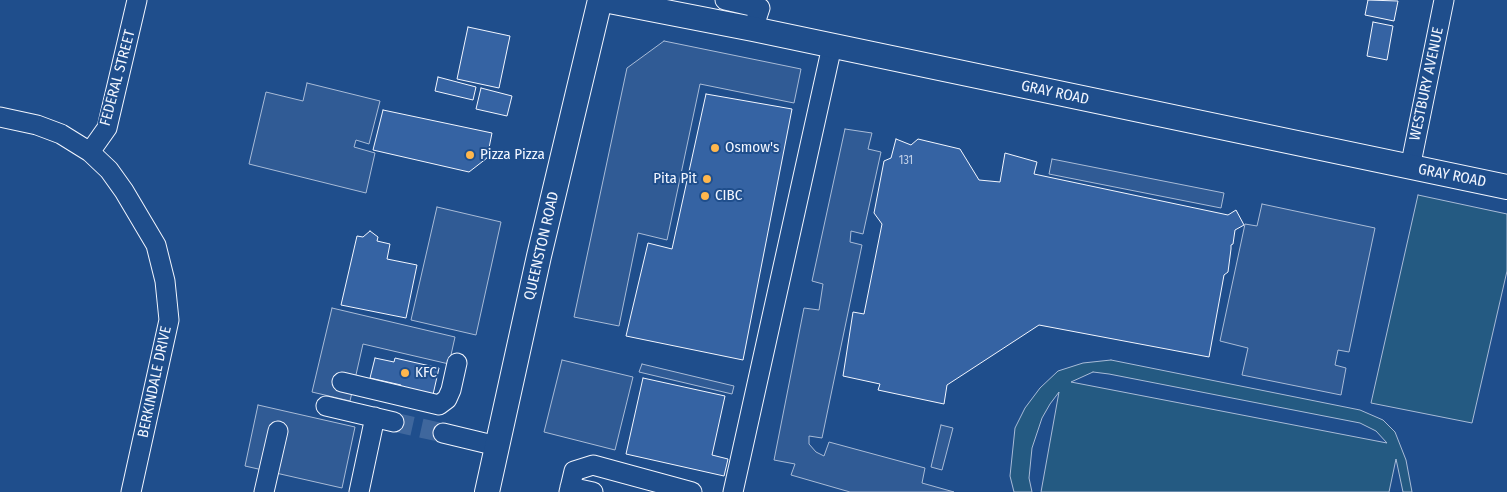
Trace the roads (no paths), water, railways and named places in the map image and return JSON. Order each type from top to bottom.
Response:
[{"type":"main road","name":"QUEENSTON ROAD","points":[[486,492],[600,0]]},
{"type":"main road","name":"GRAY ROAD","points":[[604,0],[759,12],[832,46],[1507,187]]},
{"type":"street","name":"FEDERAL STREET","points":[[90,152],[107,128],[138,0]]},
{"type":"street","points":[[726,0],[759,12]]},
{"type":"street","name":"WESTBURY AVENUE","points":[[1410,168],[1444,0]]},
{"type":"street","points":[[733,492],[832,46]]},
{"type":"street","name":"BERKINDALE DRIVE","points":[[0,117],[37,125],[61,134],[90,152],[109,170],[138,212],[156,245],[165,281],[169,320],[131,492]]},
{"type":"street","points":[[342,382],[439,405],[446,399],[451,390],[457,363]]},
{"type":"street","points":[[326,406],[394,422]]},
{"type":"street","points":[[359,492],[375,417]]},
{"type":"street","points":[[264,492],[278,431]]},
{"type":"street","points":[[443,433],[497,446]]},
{"type":"street","points":[[593,492],[570,489],[574,471],[593,465],[692,492]]},
{"type":"tunnel","points":[[394,422],[443,433]]},
{"type":"place","name":"Osmow's","points":[[715,148]]},
{"type":"place","name":"Pizza Pizza","points":[[470,155]]},
{"type":"place","name":"Pita Pit","points":[[707,179]]},
{"type":"place","name":"CIBC","points":[[705,196]]},
{"type":"place","name":"KFC","points":[[405,373]]}]
